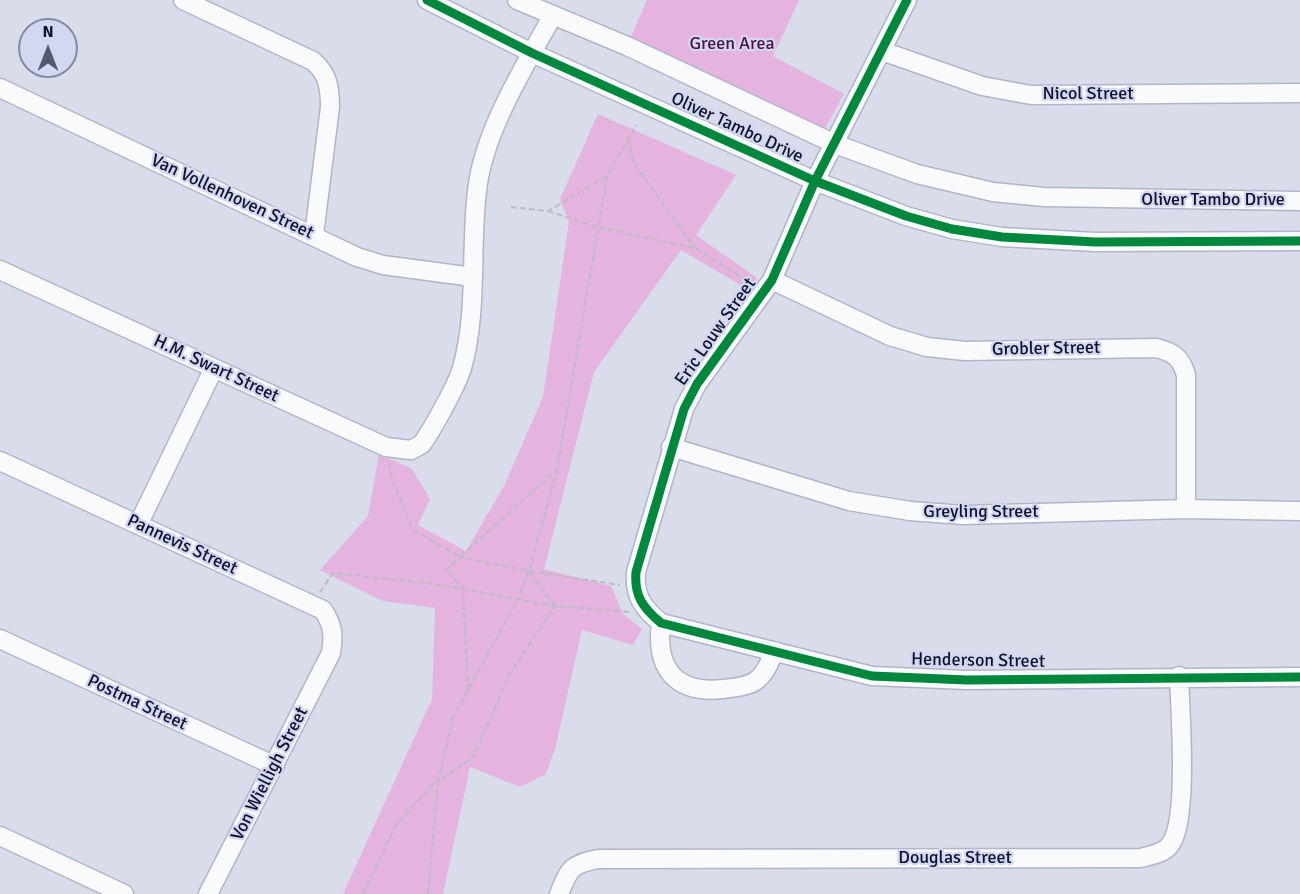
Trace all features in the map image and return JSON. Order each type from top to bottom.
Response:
[{"type":"street","points":[[183,0],[313,61],[326,75],[330,90],[330,107],[315,235]]},
{"type":"street","name":"Oliver Tambo Drive","points":[[427,0],[531,53],[815,181],[906,216],[952,229],[1002,237],[1095,242],[1299,241]]},
{"type":"street","name":"Oliver Tambo Drive","points":[[517,0],[552,17],[627,46],[835,144],[917,174],[993,192],[1093,200],[1300,201]]},
{"type":"street","name":"Eric Louw Street","points":[[635,587],[636,572],[684,409],[697,384],[772,280],[815,181],[907,0]]},
{"type":"street","points":[[473,277],[477,190],[484,162],[498,121],[531,53],[552,17]]},
{"type":"street","name":"Nicol Street","points":[[882,51],[982,86],[1031,95],[1300,93]]},
{"type":"street","name":"Van Vollenhoven Street","points":[[0,88],[315,235],[357,257],[383,266],[473,277]]},
{"type":"street","name":"H.M. Swart Street","points":[[0,270],[386,447],[411,450],[422,444],[429,434],[461,370],[468,341],[473,277]]},
{"type":"street","name":"Grobler Street","points":[[772,280],[890,336],[927,347],[965,351],[1156,348],[1177,355],[1183,364],[1185,375],[1185,509]]},
{"type":"street","points":[[138,525],[214,368]]},
{"type":"street","name":"Greyling Street","points":[[671,447],[849,501],[910,512],[963,515],[1185,509],[1300,511]]},
{"type":"street","name":"Pannevis Street","points":[[0,461],[323,610],[332,623],[334,636],[331,653]]},
{"type":"street","points":[[635,587],[640,603],[656,618],[666,667],[679,683],[692,687],[718,689],[755,682],[768,666],[774,651]]},
{"type":"street","name":"Henderson Street","points":[[656,618],[872,675],[967,680],[1179,676],[1300,677]]},
{"type":"street","name":"Postma Street","points":[[0,639],[275,766]]},
{"type":"street","name":"Von Wielligh Street","points":[[208,894],[331,653]]},
{"type":"street","name":"Douglas Street","points":[[559,894],[568,871],[579,863],[598,859],[1141,858],[1158,854],[1170,845],[1180,812],[1179,676]]},
{"type":"street","points":[[0,836],[124,894]]},
{"type":"path","points":[[428,894],[438,782],[453,718],[519,599],[529,571],[557,470],[607,176],[636,125]]},
{"type":"path","points":[[628,139],[634,164],[695,248]]},
{"type":"path","points":[[548,211],[607,176]]},
{"type":"path","points":[[511,207],[548,211],[597,227],[695,248],[749,282]]},
{"type":"path","points":[[386,447],[393,482],[412,529],[460,556],[529,571],[635,587]]},
{"type":"path","points":[[468,690],[463,589],[446,570],[557,470]]},
{"type":"path","points":[[529,571],[555,606]]},
{"type":"path","points":[[312,605],[333,573],[463,589],[555,606],[656,618]]},
{"type":"path","points":[[438,782],[473,757],[511,672],[555,606]]},
{"type":"path","points":[[363,894],[396,825],[439,777]]},
{"type":"green space","name":"Green Area","points":[[647,0],[799,0],[773,56],[844,94],[823,132],[629,41]]},
{"type":"green space","points":[[598,114],[736,175],[696,235],[757,278],[749,290],[681,250],[594,372],[544,569],[611,586],[623,614],[642,629],[633,645],[582,630],[555,749],[546,774],[520,787],[470,767],[443,894],[343,894],[432,699],[435,608],[383,601],[320,570],[368,516],[379,454],[412,469],[430,499],[418,525],[466,551],[504,486],[543,397],[569,222],[560,199]]},
{"type":"cycle path","points":[[427,0],[532,53],[815,181],[906,216],[952,229],[1002,237],[1095,242],[1300,241]]},
{"type":"cycle path","points":[[907,0],[815,181],[772,280],[697,384],[684,409],[636,572],[638,595],[641,601],[661,623],[872,676],[967,680],[1300,677]]}]
